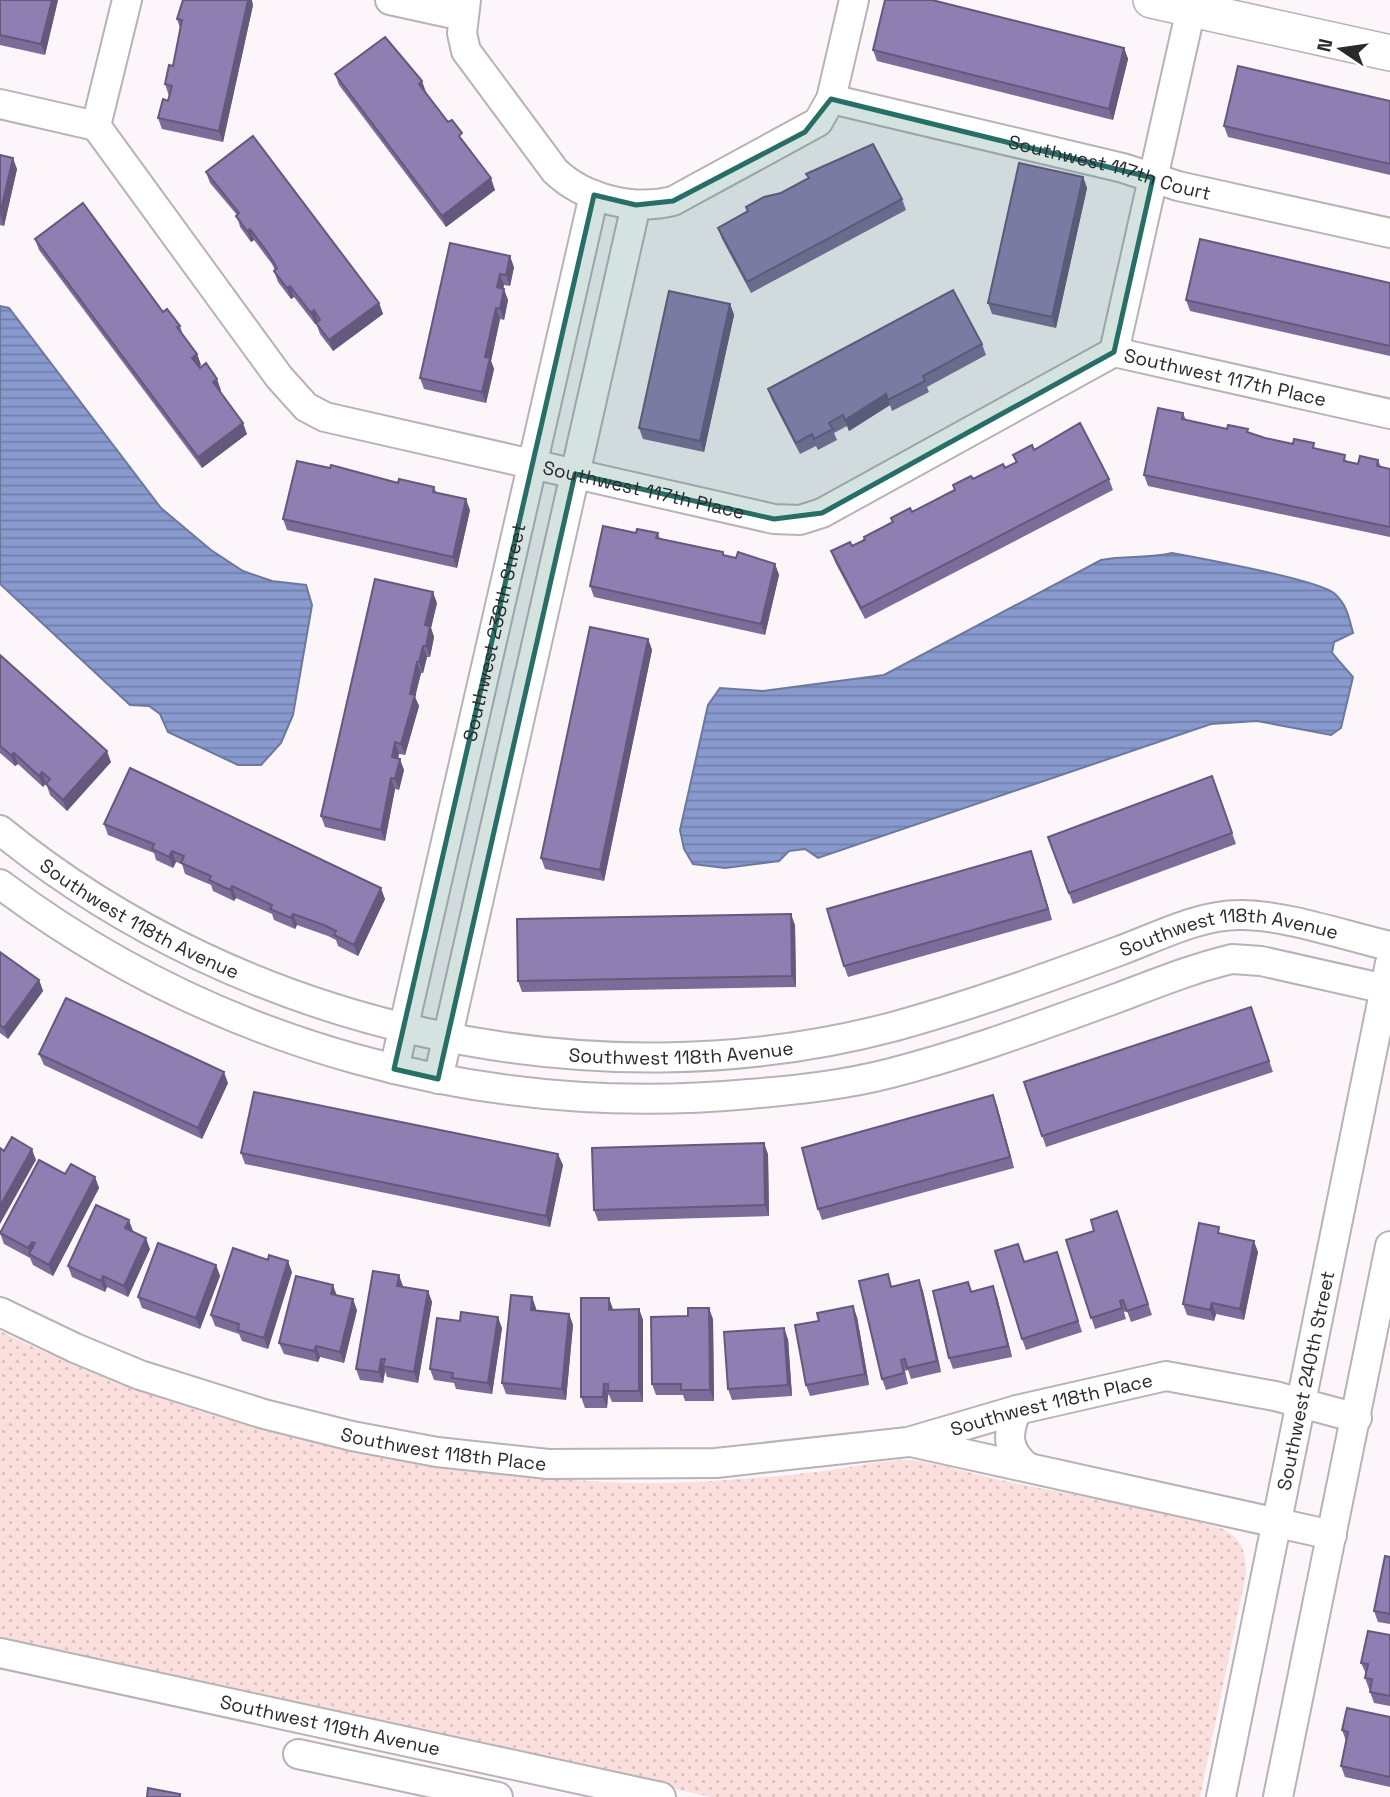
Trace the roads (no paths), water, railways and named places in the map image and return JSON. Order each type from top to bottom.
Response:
[{"type":"street","points":[[0,104],[96,125],[127,0]]},
{"type":"street","points":[[390,0],[464,8],[464,42],[476,66],[555,171],[564,180],[594,195],[636,205],[657,205],[673,201],[805,132],[818,122],[831,99],[854,0]]},
{"type":"street","points":[[1151,0],[1390,53]]},
{"type":"street","points":[[1114,352],[1191,9]]},
{"type":"street","name":"Southwest 117th Court","points":[[831,99],[1123,168],[1178,186],[1390,233]]},
{"type":"street","name":"Southwest 117th Place","points":[[96,125],[279,377],[306,407],[325,417],[775,519],[800,520],[822,513],[1114,352],[1390,414]]},
{"type":"street","name":"Southwest 238th Street","points":[[394,1069],[594,195]]},
{"type":"street","points":[[438,1079],[636,205]]},
{"type":"street","name":"Southwest 118th Avenue","points":[[0,830],[92,896],[202,956],[300,997],[448,1037],[542,1050],[648,1056],[700,1055],[807,1043],[890,1027],[939,1014],[1192,925],[1232,915],[1262,917],[1390,946]]},
{"type":"street","name":"Southwest 118th Avenue","points":[[0,884],[51,922],[109,956],[238,1021],[342,1056],[496,1090],[646,1100],[780,1091],[854,1081],[928,1063],[1232,959],[1388,981]]},
{"type":"street","name":"Southwest 240th Street","points":[[1221,1797],[1388,981]]},
{"type":"street","points":[[1278,1797],[1390,1246]]},
{"type":"street","name":"Southwest 118th Place","points":[[0,1312],[75,1348],[205,1396],[352,1436],[471,1457],[548,1464],[664,1466],[778,1458],[908,1442],[1017,1410],[1166,1376],[1357,1418]]},
{"type":"street","points":[[1017,1410],[1009,1439],[1014,1454],[1026,1466]]},
{"type":"street","name":"Southwest 118th Place","points":[[908,1442],[1332,1535]]},
{"type":"street","name":"Southwest 119th Avenue","points":[[0,1653],[662,1797]]},
{"type":"street","name":"Southwest 119th Avenue","points":[[298,1754],[495,1797]]},
{"type":"street","points":[[495,1797],[501,1763]]},
{"type":"water","points":[[0,306],[9,308],[161,508],[211,550],[243,571],[272,581],[306,585],[312,605],[293,715],[281,743],[261,765],[238,765],[168,732],[160,714],[149,706],[130,705],[0,584]]},
{"type":"water","points":[[1172,553],[1307,582],[1325,588],[1339,598],[1349,617],[1353,633],[1334,642],[1332,653],[1353,677],[1341,728],[1331,735],[1257,721],[1211,724],[818,858],[805,849],[789,851],[779,861],[725,868],[693,864],[684,849],[680,830],[708,705],[720,688],[763,691],[884,675],[1101,560]]}]
